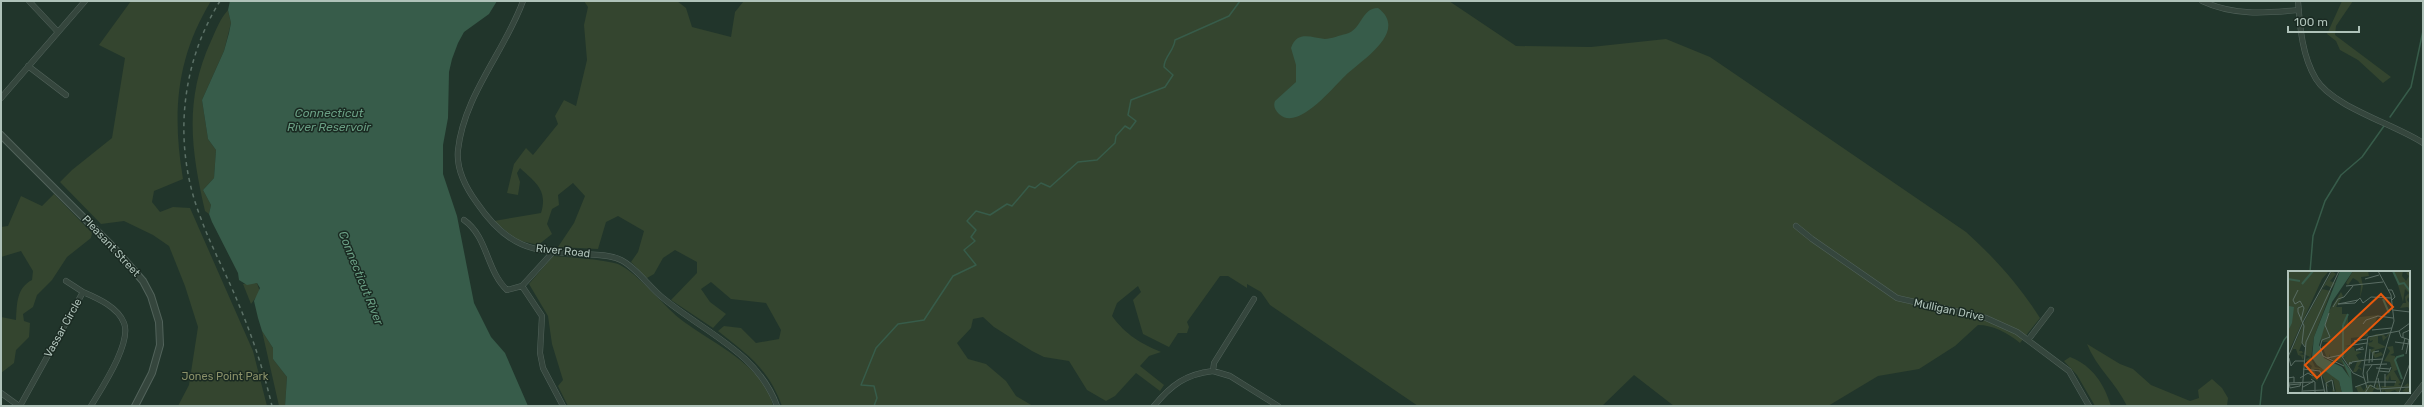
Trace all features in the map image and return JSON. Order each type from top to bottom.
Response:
[{"type":"street","points":[[29,1],[58,32]]},
{"type":"street","points":[[1,98],[85,1]]},
{"type":"street","name":"River Road","points":[[523,1],[512,28],[483,79],[470,109],[458,150],[459,166],[465,183],[475,201],[489,221],[503,234],[519,245],[553,252],[599,254],[620,259],[631,267],[675,308],[750,361],[769,386],[778,406]]},
{"type":"street","points":[[2202,1],[2238,12],[2299,10]]},
{"type":"street","points":[[2298,1],[2307,60],[2314,77],[2322,86],[2349,106],[2423,143]]},
{"type":"street","points":[[28,66],[66,95]]},
{"type":"street","name":"Pleasant Street","points":[[1,135],[114,248],[143,282],[151,296],[159,322],[160,345],[152,374],[135,406]]},
{"type":"street","points":[[464,220],[477,230],[493,270],[502,286],[507,290],[512,290],[522,286],[553,252]]},
{"type":"street","name":"Mulligan Drive","points":[[1796,226],[1812,239],[1897,298],[1990,319],[2013,330],[2069,371],[2089,406]]},
{"type":"street","points":[[66,281],[83,292]]},
{"type":"street","points":[[522,286],[542,316],[540,353],[543,368],[563,406]]},
{"type":"street","name":"Vassar Circle","points":[[19,406],[83,292],[101,300],[112,309],[124,323],[126,329],[122,348],[91,406]]},
{"type":"street","points":[[1213,370],[1214,363],[1254,299]]},
{"type":"street","points":[[2028,340],[2051,310]]},
{"type":"street","points":[[1154,406],[1170,387],[1186,376],[1213,370],[1230,376],[1278,406]]},
{"type":"street","points":[[2408,406],[2423,385]]},
{"type":"street","points":[[1,393],[19,406]]},
{"type":"green space","name":"Jones Point Park","points":[[131,1],[211,1],[199,22],[190,44],[180,87],[178,132],[183,179],[154,191],[152,202],[160,212],[173,207],[190,208],[253,351],[267,406],[178,406],[189,385],[198,327],[185,286],[169,246],[153,235],[124,221],[101,224],[60,182],[72,170],[112,138],[125,58],[99,45]]},
{"type":"green space","points":[[584,1],[677,1],[686,8],[692,27],[731,37],[735,12],[743,2],[1449,1],[1516,46],[1591,47],[1666,39],[1710,57],[1966,232],[2006,272],[2024,294],[2040,318],[2020,343],[2000,330],[1989,326],[1978,325],[1955,346],[1919,369],[1878,376],[1828,406],[1674,406],[1634,375],[1602,406],[1418,406],[1270,305],[1261,292],[1247,284],[1247,288],[1228,276],[1220,276],[1187,322],[1189,327],[1187,333],[1178,333],[1169,347],[1143,334],[1133,300],[1141,292],[1138,286],[1117,303],[1112,316],[1117,323],[1134,338],[1161,352],[1149,356],[1140,366],[1164,385],[1160,391],[1136,373],[1115,396],[1106,401],[1087,390],[1069,361],[1044,357],[1032,351],[994,327],[983,317],[973,319],[971,328],[957,343],[968,359],[986,364],[1006,381],[1016,396],[1033,406],[782,406],[764,372],[748,355],[718,331],[724,326],[741,328],[756,343],[779,339],[781,330],[766,303],[731,299],[711,282],[701,289],[710,302],[726,314],[713,328],[671,300],[697,273],[697,262],[675,250],[663,258],[654,274],[647,278],[631,262],[638,252],[644,231],[618,216],[606,222],[598,249],[558,247],[574,223],[585,196],[573,183],[558,195],[559,205],[552,209],[547,224],[552,234],[538,245],[517,240],[494,221],[541,213],[543,205],[542,193],[536,183],[520,168],[517,173],[520,182],[518,195],[507,193],[514,164],[526,148],[533,155],[558,124],[555,116],[564,100],[576,106],[587,60],[584,25],[588,7]]},
{"type":"green space","points":[[2342,1],[2353,1],[2336,26],[2335,35],[2391,77],[2383,83],[2358,60],[2340,50],[2336,41],[2327,34]]},
{"type":"green space","points":[[228,10],[231,23],[224,51],[202,100],[208,139],[216,150],[214,178],[203,190],[211,205],[209,214],[205,211],[196,167],[193,125],[194,105],[202,63],[218,25]]},
{"type":"green space","points":[[54,194],[92,233],[91,238],[67,257],[52,280],[37,295],[33,307],[23,314],[24,321],[30,323],[29,337],[16,350],[14,363],[1,373],[1,317],[16,320],[18,297],[27,283],[32,280],[33,271],[21,251],[1,257],[1,227],[8,226],[21,196],[42,206]]},
{"type":"green space","points":[[553,256],[615,263],[627,269],[679,318],[720,345],[747,366],[759,378],[768,391],[773,406],[568,406],[558,386],[563,380],[552,344],[548,316],[529,284]]},
{"type":"green space","points":[[257,283],[260,292],[251,304],[243,284]]},
{"type":"green space","points":[[262,331],[273,348],[273,359],[287,377],[285,406],[279,406]]},
{"type":"green space","points":[[2087,344],[2120,364],[2133,369],[2151,385],[2190,401],[2199,398],[2198,390],[2212,379],[2222,388],[2228,398],[2227,406],[2127,406]]},
{"type":"green space","points":[[2070,357],[2085,365],[2091,371],[2105,390],[2111,406],[2095,406],[2077,375],[2064,361]]},
{"type":"water","name":"Connecticut River Reservoir","points":[[230,1],[497,1],[489,14],[464,32],[452,59],[449,72],[448,118],[443,145],[443,174],[457,216],[474,303],[491,337],[505,353],[528,406],[285,406],[287,377],[273,359],[273,348],[262,331],[254,301],[260,288],[257,283],[247,285],[239,280],[238,273],[212,222],[209,214],[211,205],[203,190],[214,178],[216,150],[208,139],[202,100],[224,51],[231,23],[228,10]]},
{"type":"water","points":[[1378,8],[1386,17],[1388,27],[1379,46],[1345,76],[1315,106],[1305,113],[1296,117],[1287,118],[1279,114],[1274,105],[1275,101],[1296,82],[1296,65],[1291,48],[1294,42],[1305,36],[1325,39],[1351,32],[1368,12],[1372,9]]},
{"type":"waterway","points":[[874,406],[877,398],[874,386],[861,385],[876,348],[898,324],[924,320],[953,276],[976,265],[964,250],[975,241],[971,237],[976,230],[967,221],[976,211],[990,215],[1007,204],[1012,206],[1029,186],[1035,188],[1041,183],[1050,187],[1078,162],[1097,160],[1115,143],[1116,136],[1125,126],[1130,129],[1136,121],[1128,115],[1131,100],[1165,87],[1173,75],[1164,67],[1164,63],[1173,47],[1175,40],[1229,16],[1240,1]]},
{"type":"waterway","points":[[2390,117],[2411,87],[2423,31]]},
{"type":"waterway","points":[[2310,271],[2313,236],[2325,201],[2341,175],[2362,157],[2384,126]]},
{"type":"waterway","points":[[2260,406],[2262,386],[2284,340],[2288,335]]},
{"type":"railway","points":[[220,1],[196,52],[189,79],[185,106],[184,134],[186,162],[191,189],[200,216],[249,330],[262,368],[272,406]]},
{"type":"water label","name":"Connecticut River","points":[[361,278]]}]
